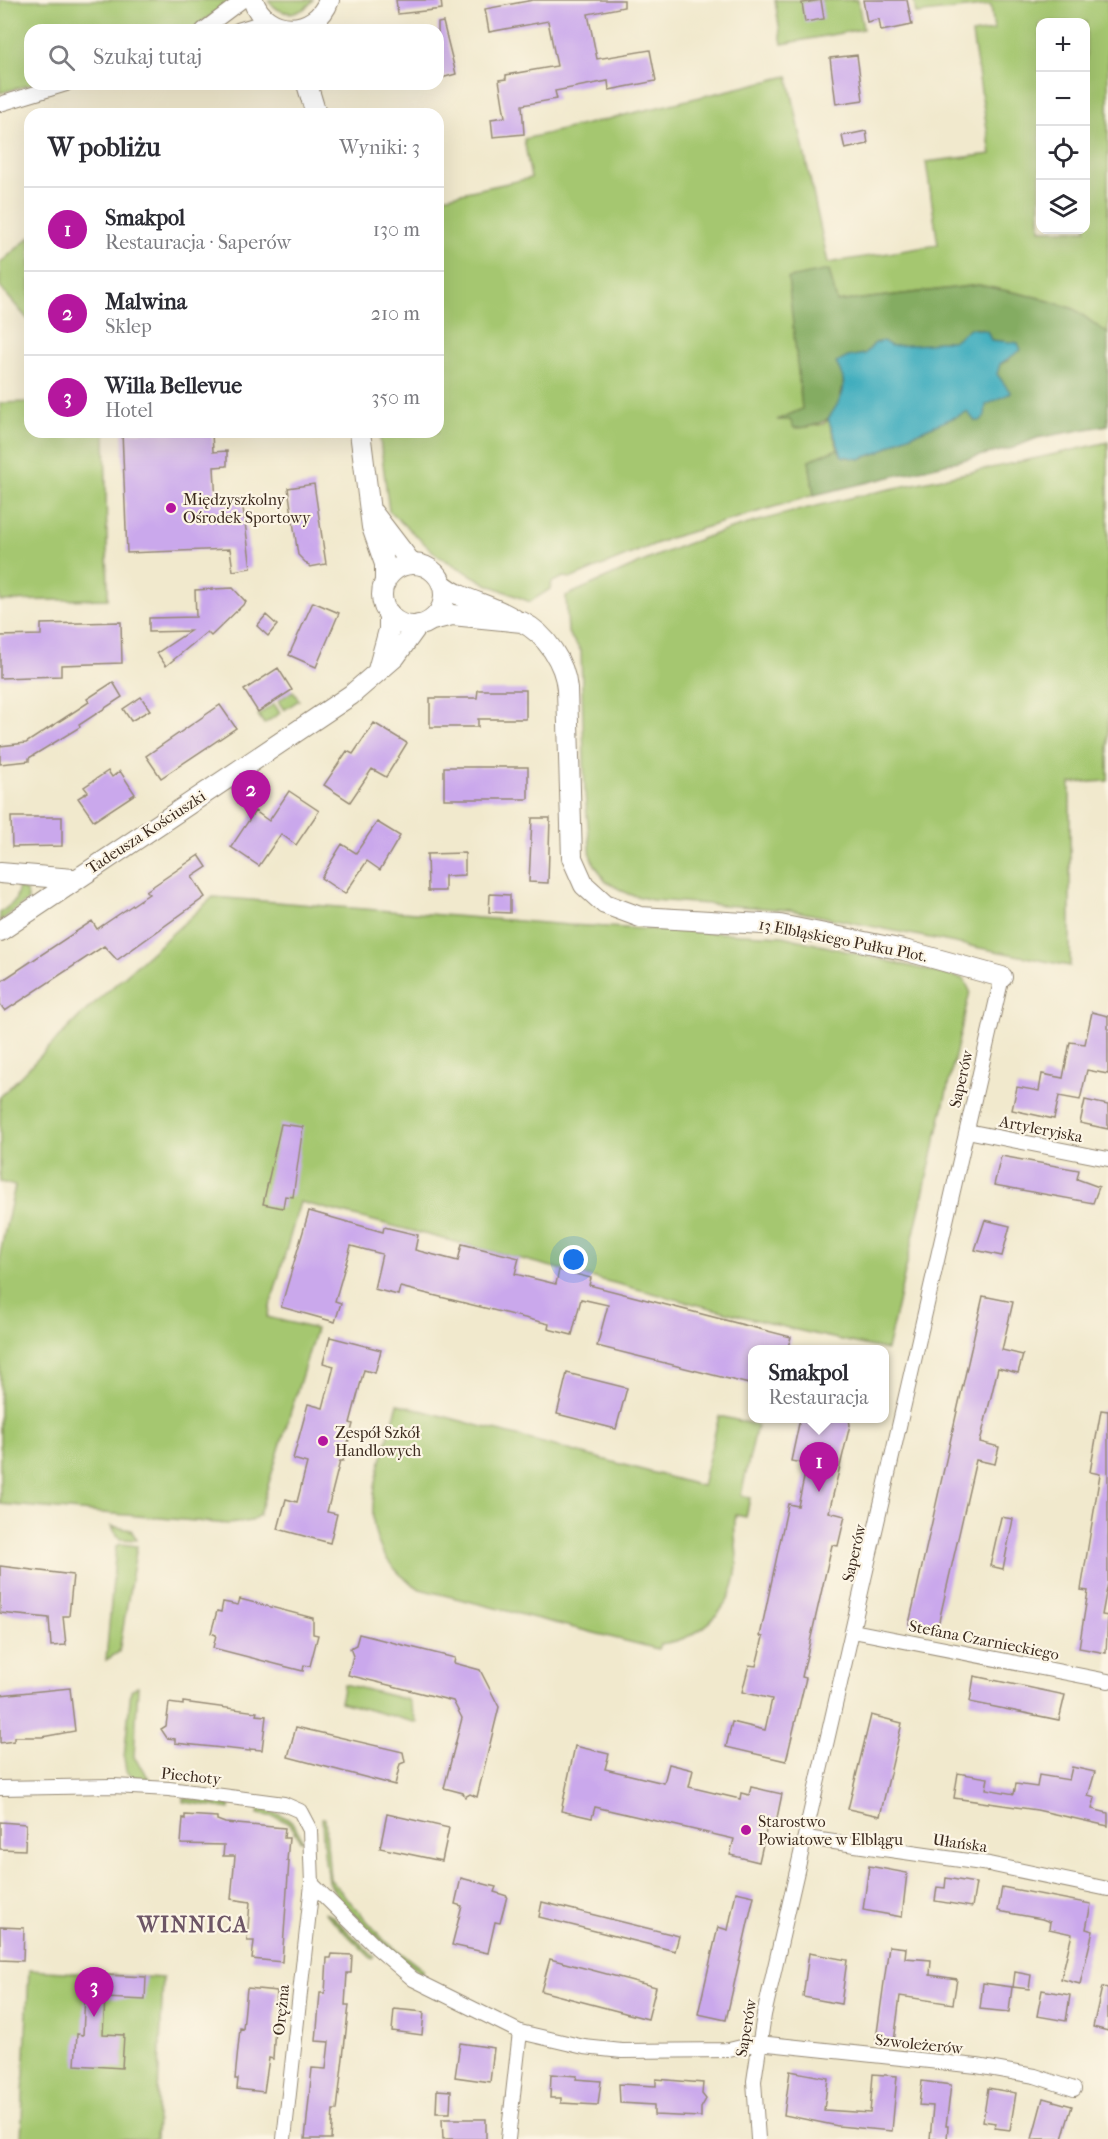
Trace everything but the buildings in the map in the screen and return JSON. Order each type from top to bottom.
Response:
[{"type":"street","points":[[211,24],[243,0]]},
{"type":"street","points":[[252,0],[259,13],[277,24]]},
{"type":"street","points":[[307,24],[323,15]]},
{"type":"street","points":[[0,104],[46,90]]},
{"type":"street","points":[[309,90],[315,108]]},
{"type":"street","points":[[317,108],[319,90]]},
{"type":"street","points":[[361,438],[375,541],[385,564],[383,598],[389,613],[389,630],[378,670]]},
{"type":"street","points":[[370,508],[412,564]]},
{"type":"street","points":[[385,583],[396,570],[412,564],[427,567],[442,584],[442,607],[425,622]]},
{"type":"street","name":"13 Elbląskiego Pułku Plot.","points":[[442,584],[451,591],[485,603],[516,621],[531,626],[554,652],[564,670],[572,858],[584,885],[605,904],[640,917],[780,925],[904,950],[1002,977]]},
{"type":"street","points":[[389,613],[402,623],[425,622],[452,615],[481,620],[516,621]]},
{"type":"street","name":"Tadeusza Kościuszki","points":[[0,931],[74,879],[273,749],[363,686],[394,657],[425,622]]},
{"type":"street","points":[[0,873],[74,879]]},
{"type":"street","name":"Saperów","points":[[758,2139],[753,2100],[758,2043],[1002,977]]},
{"type":"street","name":"Artyleryjska","points":[[967,1131],[1108,1159]]},
{"type":"street","name":"Stefana Czarnieckiego","points":[[853,1631],[1108,1681]]},
{"type":"street","name":"Piechoty","points":[[0,1788],[113,1786],[169,1789],[284,1804],[300,1811],[310,1830],[312,1884]]},
{"type":"street","name":"Ułańska","points":[[806,1838],[989,1864],[1108,1889]]},
{"type":"street","name":"Szwoleżerów","points":[[312,1884],[376,1948],[413,1979],[520,2032],[584,2048],[622,2050],[729,2050],[758,2043],[977,2066],[1035,2076],[1074,2089]]},
{"type":"street","name":"Orężna","points":[[284,2139],[312,1884]]},
{"type":"street","points":[[508,2139],[520,2032]]},
{"type":"green space","points":[[0,0],[234,0],[199,24],[24,24],[24,86],[0,93]]},
{"type":"green space","points":[[268,0],[313,0],[303,10],[290,13],[278,10]]},
{"type":"green space","points":[[775,0],[858,0],[863,29],[782,44]]},
{"type":"green space","points":[[914,0],[1108,0],[1108,334],[1074,309],[1036,297],[979,285],[837,302],[805,427],[824,424],[828,419],[838,449],[809,460],[814,495],[670,538],[572,578],[564,577],[552,582],[550,589],[530,602],[487,584],[438,556],[389,511],[380,438],[444,438],[444,197],[531,178],[524,139],[788,76],[828,263],[938,245],[926,162],[991,154],[972,34],[994,30],[991,5],[916,14]]},
{"type":"green space","points":[[24,242],[24,315],[0,287],[0,263]]},
{"type":"green space","points":[[829,270],[837,302],[979,285],[1036,297],[1074,309],[1108,334],[1108,425],[1037,438],[1013,448],[814,495],[809,460],[838,449],[842,456],[859,459],[880,452],[899,440],[967,412],[972,416],[985,405],[1010,393],[997,374],[1000,364],[1009,360],[1018,343],[991,340],[982,329],[970,328],[953,341],[937,341],[930,345],[891,346],[875,343],[865,354],[848,357],[841,396],[832,415],[823,422],[794,428],[790,420],[777,420],[802,409],[788,278]]},
{"type":"green space","points":[[24,402],[24,438],[105,438],[108,599],[0,601],[0,403]]},
{"type":"green space","points":[[1108,442],[1108,781],[1070,783],[1070,966],[790,910],[652,900],[628,894],[605,881],[591,858],[585,793],[581,651],[568,633],[566,596],[668,551],[731,529],[871,493]]},
{"type":"green space","points":[[293,691],[299,700],[284,710],[278,701]]},
{"type":"green space","points":[[274,704],[280,713],[264,724],[258,715]]},
{"type":"green space","points":[[19,887],[27,892],[28,900],[0,921],[0,913],[15,901]]},
{"type":"green space","points":[[213,897],[569,925],[782,936],[964,979],[970,991],[888,1345],[864,1345],[792,1329],[300,1202],[267,1317],[316,1329],[259,1515],[251,1521],[229,1524],[0,1504],[0,1253],[15,1186],[0,1182],[0,1097],[79,1017]]},
{"type":"green space","points":[[398,1404],[702,1486],[719,1416],[757,1425],[741,1495],[750,1498],[746,1517],[736,1515],[734,1527],[737,1560],[731,1592],[715,1617],[703,1627],[676,1641],[660,1644],[658,1649],[420,1589],[396,1571],[381,1550],[374,1528],[373,1505],[376,1480]]},
{"type":"green space","points":[[111,1526],[131,1530],[137,1540],[120,1539]]},
{"type":"green space","points":[[121,1544],[137,1546],[119,1652],[106,1660],[116,1546]]},
{"type":"green space","points":[[344,1684],[408,1700],[417,1723],[340,1702]]},
{"type":"green space","points":[[138,1686],[134,1757],[150,1780],[133,1777],[126,1771],[124,1758],[131,1690]]},
{"type":"green space","points":[[184,1798],[230,1805],[230,1809],[183,1802]]},
{"type":"green space","points":[[259,1809],[274,1812],[286,1818],[296,1827],[302,1841],[289,1824],[278,1818],[258,1814]]},
{"type":"green space","points":[[322,1818],[325,1818],[330,1879],[384,1940],[423,1970],[421,1973],[368,1929],[333,1889],[325,1863]]},
{"type":"green space","points":[[324,1912],[331,1915],[374,1957],[372,1959]]},
{"type":"green space","points":[[29,1970],[163,1978],[156,2139],[21,2139]]},
{"type":"water","points":[[970,328],[987,331],[991,340],[1018,343],[1021,350],[1000,364],[997,374],[1011,393],[986,405],[985,416],[980,421],[975,421],[967,412],[899,440],[880,452],[859,459],[842,456],[828,419],[841,398],[844,386],[841,371],[836,363],[848,357],[865,354],[875,343],[883,341],[891,346],[953,341]]},
{"type":"place","name":"Międzyszkolny Ośrodek Sportowy","points":[[171,508]]},
{"type":"place","name":"Malwina","points":[[251,820]]},
{"type":"place","name":"Zespół Szkół Handlowych","points":[[323,1441]]},
{"type":"place","name":"Smakpol","points":[[819,1492]]},
{"type":"place","name":"Starostwo Powiatowe w Elblągu","points":[[746,1830]]},
{"type":"place","name":"Willa Bellevue","points":[[94,2017]]},
{"type":"district","name":"WINNICA","points":[[193,1925]]}]
